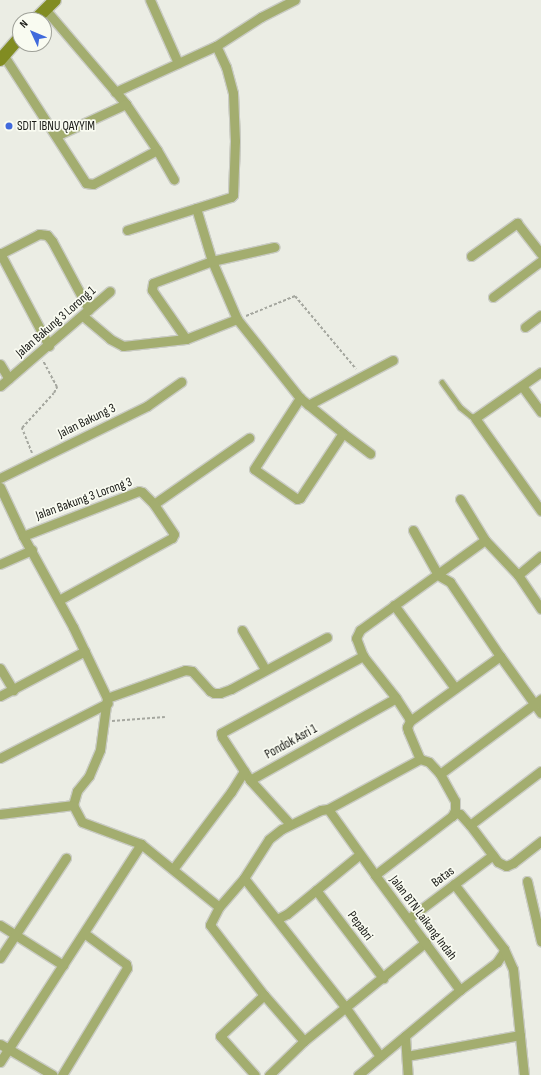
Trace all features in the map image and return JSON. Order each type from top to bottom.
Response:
[{"type":"street","points":[[41,12],[55,0]]},
{"type":"street","points":[[150,0],[178,63]]},
{"type":"street","points":[[115,92],[216,46],[261,17],[295,0]]},
{"type":"street","points":[[45,8],[126,104],[157,150],[174,180]]},
{"type":"street","points":[[12,46],[2,58],[56,136],[83,181],[89,185],[93,184],[157,150]]},
{"type":"street","points":[[127,230],[231,197],[234,191],[235,141],[233,93],[226,67],[216,46]]},
{"type":"street","points":[[56,136],[126,104]]},
{"type":"street","points":[[196,208],[212,261],[237,319],[300,398],[370,453]]},
{"type":"street","points":[[472,256],[517,223],[541,254]]},
{"type":"street","points":[[49,346],[0,254],[39,234],[44,234],[50,237],[86,313],[110,339],[123,346],[186,339],[237,319]]},
{"type":"street","points":[[186,339],[151,287],[156,282],[212,261],[274,246]]},
{"type":"street","points":[[493,297],[541,261]]},
{"type":"street","name":"Jalan Bakung 3 Lorong 1","points":[[0,386],[49,346],[110,291]]},
{"type":"street","points":[[525,327],[541,315]]},
{"type":"street","points":[[308,405],[393,360]]},
{"type":"street","points":[[0,364],[9,379]]},
{"type":"street","points":[[541,372],[475,418],[541,511]]},
{"type":"street","name":"Jalan Bakung 3","points":[[0,478],[147,406],[181,382]]},
{"type":"street","points":[[522,386],[541,412]]},
{"type":"street","points":[[300,398],[255,467],[256,472],[294,498],[300,498],[343,433]]},
{"type":"street","points":[[59,600],[172,538],[174,534],[154,504],[249,438]]},
{"type":"street","points":[[0,488],[23,536],[59,600],[108,701],[100,750],[95,765],[89,776],[77,791],[73,805],[78,816],[88,825],[141,844],[219,906]]},
{"type":"street","name":"Jalan Bakung 3 Lorong 3","points":[[23,536],[139,491],[142,492],[154,504]]},
{"type":"street","points":[[460,499],[485,540],[518,575],[541,609]]},
{"type":"street","points":[[413,530],[438,575],[450,582],[500,656],[538,702],[541,713]]},
{"type":"street","points":[[410,722],[410,718],[396,698],[362,656],[356,638],[357,634],[394,605],[485,540]]},
{"type":"street","points":[[0,564],[32,550]]},
{"type":"street","points":[[518,575],[541,556]]},
{"type":"street","points":[[394,605],[455,688]]},
{"type":"street","points":[[242,630],[265,669]]},
{"type":"street","points":[[0,758],[108,701],[185,670],[192,671],[210,691],[214,693],[220,692],[231,689],[265,669],[327,637]]},
{"type":"street","points":[[0,696],[84,651]]},
{"type":"street","points":[[290,824],[250,780],[221,733],[362,656]]},
{"type":"street","points":[[420,759],[408,732],[407,727],[410,722],[500,656]]},
{"type":"street","points":[[0,668],[13,690]]},
{"type":"street","name":"Pondok Asri 1","points":[[250,780],[396,698]]},
{"type":"street","points":[[440,774],[538,702]]},
{"type":"street","points":[[304,1041],[264,995],[210,925],[219,906],[244,878],[274,833],[321,810],[328,809],[420,759],[430,762],[440,774],[455,801],[455,810],[452,816]]},
{"type":"street","points":[[172,869],[231,792],[244,771]]},
{"type":"street","points":[[470,825],[541,772]]},
{"type":"street","points":[[0,814],[73,805]]},
{"type":"street","points":[[328,809],[358,855],[375,876]]},
{"type":"street","points":[[452,816],[456,813],[460,814],[498,862],[506,866],[510,865],[541,841]]},
{"type":"street","name":"Jalan BTN Laikang Indah","points":[[452,816],[375,876],[426,942],[460,990]]},
{"type":"street","points":[[0,1062],[4,1046],[63,965],[141,844]]},
{"type":"street","points":[[277,919],[287,914],[358,855]]},
{"type":"street","name":"Batas","points":[[408,919],[493,855]]},
{"type":"street","points":[[0,958],[66,858]]},
{"type":"street","points":[[244,878],[346,1008],[380,1056]]},
{"type":"street","points":[[527,881],[537,907],[541,942]]},
{"type":"street","points":[[454,884],[504,949],[513,969],[524,1075]]},
{"type":"street","name":"Pepabri","points":[[316,890],[383,978]]},
{"type":"street","points":[[0,925],[63,965]]},
{"type":"street","points":[[62,1075],[127,968],[126,964],[84,933]]},
{"type":"street","points":[[269,1075],[304,1041],[426,942]]},
{"type":"street","points":[[358,1075],[460,990],[497,962],[504,949]]},
{"type":"street","points":[[255,1075],[220,1036],[264,995]]},
{"type":"street","points":[[407,1056],[520,1035]]},
{"type":"street","points":[[405,1036],[408,1075]]},
{"type":"street","points":[[4,1046],[53,1075]]},
{"type":"lane","points":[[442,382],[460,407],[475,418]]},
{"type":"path","points":[[237,319],[295,296],[362,377]]},
{"type":"path","points":[[35,460],[22,428],[54,393],[57,387],[39,354]]},
{"type":"path","points":[[105,722],[165,717]]},
{"type":"place","name":"SDIT IBNU QAYYIM","points":[[9,126]]}]
